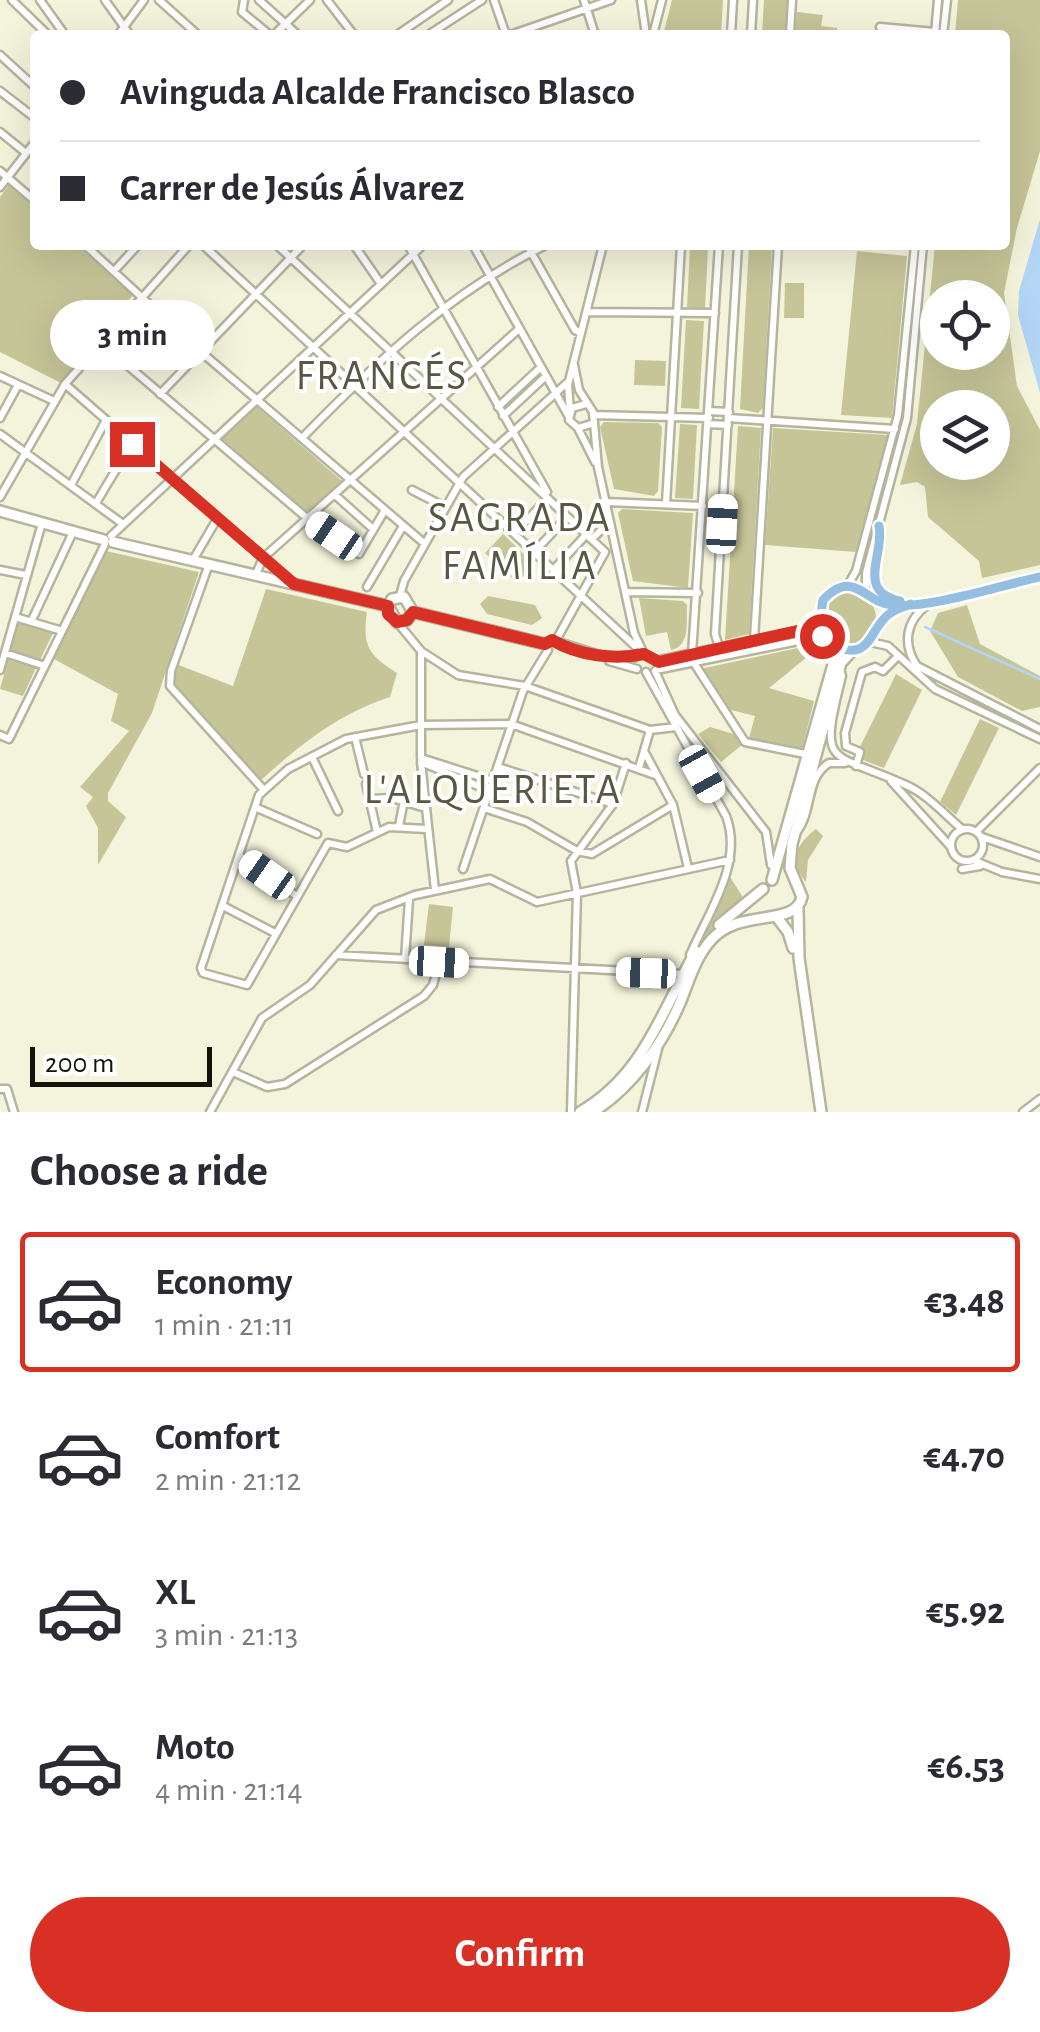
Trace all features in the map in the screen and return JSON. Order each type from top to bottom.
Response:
[{"type":"main road","points":[[0,512],[388,606]]},
{"type":"main road","points":[[878,526],[872,572],[883,594],[901,601],[962,593]]},
{"type":"main road","points":[[853,650],[832,645],[822,636],[817,618],[829,593],[847,586],[866,591],[890,605],[912,604],[1040,577]]},
{"type":"main road","points":[[388,606],[400,596],[410,602],[413,612]]},
{"type":"main road","points":[[875,599],[880,624]]},
{"type":"main road","points":[[580,1112],[628,1072],[671,1006],[708,934],[772,880],[792,832],[840,668],[853,650],[870,642],[888,614],[912,604]]},
{"type":"main road","points":[[388,606],[388,614],[402,625],[413,612]]},
{"type":"main road","points":[[413,612],[551,646]]},
{"type":"main road","points":[[819,1112],[799,958],[801,891],[789,862],[792,832],[835,656],[832,645]]},
{"type":"main road","points":[[772,880],[785,877],[795,881]]},
{"type":"main road","points":[[763,889],[763,904],[792,940],[819,1112]]},
{"type":"main road","points":[[593,1112],[622,1089],[659,1043],[710,941],[738,921],[786,917],[798,908]]},
{"type":"street","points":[[12,0],[43,30]]},
{"type":"street","points":[[40,0],[61,30]]},
{"type":"street","points":[[104,0],[120,30]]},
{"type":"street","points":[[122,30],[144,0]]},
{"type":"street","points":[[159,0],[192,30]]},
{"type":"street","points":[[244,0],[241,11],[266,30]]},
{"type":"street","points":[[259,0],[294,30]]},
{"type":"street","points":[[278,30],[310,0]]},
{"type":"street","points":[[327,0],[350,30]]},
{"type":"street","points":[[404,30],[448,0]]},
{"type":"street","points":[[436,30],[482,0]]},
{"type":"street","points":[[494,0],[506,30]]},
{"type":"street","points":[[520,30],[585,4],[611,0]]},
{"type":"street","points":[[641,0],[648,30]]},
{"type":"street","points":[[651,30],[662,0]]},
{"type":"street","points":[[732,30],[733,0]]},
{"type":"street","points":[[751,30],[753,0]]},
{"type":"street","points":[[790,30],[792,0]]},
{"type":"street","points":[[938,0],[938,30]]},
{"type":"street","points":[[939,30],[947,0]]},
{"type":"street","points":[[585,4],[593,30]]},
{"type":"street","points":[[643,15],[658,14]]},
{"type":"street","points":[[54,30],[58,26]]},
{"type":"street","points":[[880,27],[905,30]]},
{"type":"street","points":[[0,54],[30,82]]},
{"type":"street","points":[[0,91],[30,114]]},
{"type":"street","points":[[0,132],[26,153]]},
{"type":"street","points":[[0,187],[30,148]]},
{"type":"street","points":[[0,170],[30,197]]},
{"type":"street","points":[[91,250],[200,351],[424,544]]},
{"type":"street","points":[[114,270],[133,250]]},
{"type":"street","points":[[0,498],[65,384],[99,341],[184,250]]},
{"type":"street","points":[[208,250],[635,646]]},
{"type":"street","points":[[282,250],[604,552],[601,563],[525,686],[463,869]]},
{"type":"street","points":[[160,394],[298,250]]},
{"type":"street","points":[[357,250],[381,284]]},
{"type":"street","points":[[411,250],[548,501]]},
{"type":"street","points":[[0,735],[8,740],[59,630],[108,540],[418,250]]},
{"type":"street","points":[[476,250],[598,468]]},
{"type":"street","points":[[302,438],[390,349],[488,274],[527,250]]},
{"type":"street","points":[[531,250],[575,330],[581,333]]},
{"type":"street","points":[[569,414],[568,381],[602,250]]},
{"type":"street","points":[[666,504],[681,250]]},
{"type":"street","points":[[719,250],[693,658],[746,742],[805,754]]},
{"type":"street","points":[[720,647],[715,639],[738,250]]},
{"type":"street","points":[[754,640],[778,250]]},
{"type":"street","points":[[847,586],[856,571],[895,429],[914,250]]},
{"type":"street","points":[[866,591],[864,579],[908,418],[923,250]]},
{"type":"street","points":[[587,312],[715,313]]},
{"type":"street","points":[[256,574],[263,558],[519,329]]},
{"type":"street","points":[[99,341],[308,519],[359,554],[384,510]]},
{"type":"street","points":[[574,365],[592,419],[598,468],[638,656],[650,668],[676,726],[726,816],[732,842],[730,860],[677,990]]},
{"type":"street","points":[[498,407],[540,367]]},
{"type":"street","points":[[0,376],[54,402]]},
{"type":"street","points":[[503,416],[546,376]]},
{"type":"street","points":[[400,596],[458,483],[568,381]]},
{"type":"street","points":[[65,384],[294,584]]},
{"type":"street","points":[[0,418],[18,385]]},
{"type":"street","points":[[518,389],[524,396]]},
{"type":"street","points":[[569,414],[574,406],[586,404]]},
{"type":"street","points":[[578,428],[592,419],[672,415],[895,429]]},
{"type":"street","points":[[709,418],[728,418]]},
{"type":"street","points":[[71,484],[106,420]]},
{"type":"street","points":[[0,434],[123,524]]},
{"type":"street","points":[[96,503],[132,444]]},
{"type":"street","points":[[412,490],[445,507]]},
{"type":"street","points":[[336,495],[373,529]]},
{"type":"street","points":[[517,532],[548,501]]},
{"type":"street","points":[[606,502],[703,506]]},
{"type":"street","points":[[192,560],[217,519]]},
{"type":"street","points":[[537,549],[565,519]]},
{"type":"street","points":[[556,567],[610,521]]},
{"type":"street","points":[[0,670],[42,524]]},
{"type":"street","points":[[367,587],[403,526]]},
{"type":"street","points":[[30,622],[73,532]]},
{"type":"street","points":[[601,563],[620,565]]},
{"type":"street","points":[[209,564],[171,671],[170,686],[264,790]]},
{"type":"street","points":[[0,570],[26,575]]},
{"type":"street","points":[[995,586],[924,608],[909,628],[910,655],[933,677],[1040,729]]},
{"type":"street","points":[[626,592],[698,592]]},
{"type":"street","points":[[15,617],[59,630]]},
{"type":"street","points":[[693,658],[720,647],[802,630],[817,618]]},
{"type":"street","points":[[402,625],[421,652],[458,675],[525,686],[650,730],[676,726]]},
{"type":"street","points":[[635,636],[638,656],[650,668],[676,715],[766,832],[772,865]]},
{"type":"street","points":[[551,646],[650,668],[822,636]]},
{"type":"street","points":[[870,642],[888,646],[934,689],[1040,739]]},
{"type":"street","points":[[551,646],[606,657],[638,656]]},
{"type":"street","points":[[421,652],[423,806],[435,890]]},
{"type":"street","points":[[5,653],[42,665]]},
{"type":"street","points":[[852,765],[860,752],[846,746],[845,733],[862,672],[875,667],[883,672],[897,657]]},
{"type":"street","points":[[840,668],[842,676],[828,736],[834,752],[852,765],[910,786],[962,829],[1040,858]]},
{"type":"street","points":[[426,830],[400,826],[377,832],[357,844],[328,844],[295,895],[247,985],[208,977],[201,968],[257,799],[288,769],[355,737],[421,725],[511,724],[655,774]]},
{"type":"street","points":[[639,768],[650,730]]},
{"type":"street","points":[[355,737],[364,774]]},
{"type":"street","points":[[644,750],[674,805],[688,868]]},
{"type":"street","points":[[312,757],[338,811]]},
{"type":"street","points":[[421,760],[493,781]]},
{"type":"street","points":[[421,760],[490,791]]},
{"type":"street","points":[[570,1112],[578,893],[571,861],[613,804],[626,763]]},
{"type":"street","points":[[766,832],[778,837],[802,825],[816,774],[829,763],[852,765]]},
{"type":"street","points":[[498,766],[613,804]]},
{"type":"street","points":[[973,860],[982,853],[980,834],[1040,768]]},
{"type":"street","points":[[890,780],[959,859],[1040,879]]},
{"type":"street","points":[[366,784],[377,832]]},
{"type":"street","points":[[369,799],[404,800],[423,806]]},
{"type":"street","points":[[400,826],[404,800]]},
{"type":"street","points":[[484,808],[527,822],[576,851],[592,854],[674,805]]},
{"type":"street","points":[[257,808],[317,834]]},
{"type":"street","points":[[951,847],[955,834],[962,829]]},
{"type":"street","points":[[240,856],[295,895]]},
{"type":"street","points":[[210,1112],[262,1018],[290,1002],[372,913],[435,890],[490,880],[533,902],[730,860]]},
{"type":"street","points":[[962,869],[982,866]]},
{"type":"street","points":[[405,959],[409,898]]},
{"type":"street","points":[[224,906],[275,933]]},
{"type":"street","points":[[336,955],[682,974]]},
{"type":"street","points":[[232,1072],[267,1087],[286,1084],[424,996],[433,985],[439,962]]},
{"type":"street","points":[[642,1112],[659,1043]]},
{"type":"street","points":[[0,1089],[7,1089],[14,1112]]},
{"type":"street","points":[[1022,1112],[1040,1100]]},
{"type":"green space","points":[[672,0],[723,0],[721,30],[664,30]]},
{"type":"green space","points":[[764,0],[787,0],[785,30],[762,30]]},
{"type":"green space","points":[[958,0],[1040,0],[1040,151],[1007,280],[931,280],[934,250],[1010,250],[1010,30],[955,30]]},
{"type":"green space","points":[[797,12],[823,15],[821,26],[837,28],[837,30],[795,30]]},
{"type":"green space","points":[[9,185],[30,204],[30,250],[83,250],[133,295],[61,383],[0,352],[0,197]]},
{"type":"green space","points":[[690,250],[708,250],[705,309],[687,307]]},
{"type":"green space","points":[[749,250],[772,250],[763,408],[758,413],[740,409]]},
{"type":"green space","points":[[857,251],[907,256],[892,418],[841,415]]},
{"type":"green space","points":[[785,283],[804,283],[804,318],[784,318]]},
{"type":"green space","points":[[686,320],[704,321],[699,409],[681,408]]},
{"type":"green space","points":[[1010,336],[1017,386],[1040,430],[1040,565],[982,578],[979,561],[928,517],[925,487],[917,482],[900,485],[917,424],[920,394],[920,480],[1010,480],[1010,390],[920,390],[922,370],[1010,370]]},
{"type":"green space","points":[[635,360],[666,361],[665,386],[634,385]]},
{"type":"green space","points":[[256,406],[343,482],[308,516],[220,441]]},
{"type":"green space","points":[[604,422],[658,423],[662,427],[658,491],[654,496],[614,489],[600,427]]},
{"type":"green space","points":[[680,424],[697,425],[693,499],[675,498]]},
{"type":"green space","points":[[738,426],[761,428],[749,634],[725,640]]},
{"type":"green space","points":[[773,428],[888,435],[856,552],[765,545]]},
{"type":"green space","points":[[622,509],[693,513],[688,588],[633,581],[618,513]]},
{"type":"green space","points":[[503,534],[535,565],[517,583],[485,553]]},
{"type":"green space","points":[[106,551],[199,572],[152,713],[108,793],[108,801],[126,817],[98,865],[98,828],[86,806],[93,797],[80,787],[129,731],[111,721],[118,694],[52,658]]},
{"type":"green space","points":[[266,589],[367,612],[369,648],[379,661],[397,673],[390,697],[321,732],[260,781],[173,682],[176,664],[233,686]]},
{"type":"green space","points":[[850,592],[868,600],[876,618],[868,636],[850,644],[832,636],[824,618],[832,600]]},
{"type":"green space","points":[[488,596],[535,605],[542,618],[532,625],[487,614],[480,604]]},
{"type":"green space","points":[[639,598],[683,601],[687,605],[682,644],[671,650],[667,632],[646,636]]},
{"type":"green space","points":[[967,605],[980,644],[1040,676],[1040,707],[1022,711],[958,677],[930,631],[938,613]]},
{"type":"green space","points":[[19,621],[53,633],[40,660],[10,651]]},
{"type":"green space","points":[[807,646],[817,649],[769,688],[814,701],[802,750],[749,738],[755,716],[731,710],[729,714],[700,669]]},
{"type":"green space","points":[[8,660],[36,668],[23,696],[0,689]]},
{"type":"green space","points":[[896,674],[922,690],[884,768],[855,757]]},
{"type":"green space","points":[[980,719],[999,728],[956,815],[940,802]]},
{"type":"green space","points":[[710,727],[744,737],[743,744],[721,762],[698,734]]},
{"type":"green space","points":[[816,829],[823,836],[808,860],[806,882],[797,867],[797,853]]},
{"type":"green space","points":[[730,877],[746,902],[701,939]]},
{"type":"green space","points":[[429,904],[453,907],[449,947],[424,945]]},
{"type":"water","points":[[1040,219],[1040,393],[1018,315],[1019,291]]},
{"type":"waterway","points":[[925,627],[1040,679]]},
{"type":"district","name":"FRANCÉS","points":[[382,374]]},
{"type":"district","name":"SAGRADA FAMÍLIA","points":[[520,540]]},
{"type":"district","name":"L'ALQUERIETA","points":[[493,788]]},
{"type":"route","points":[[132,444],[294,584],[388,606],[390,618],[397,622],[407,620],[413,612],[545,644],[552,640],[606,657],[626,660],[644,654],[659,662],[802,630],[817,618],[822,636]]}]
